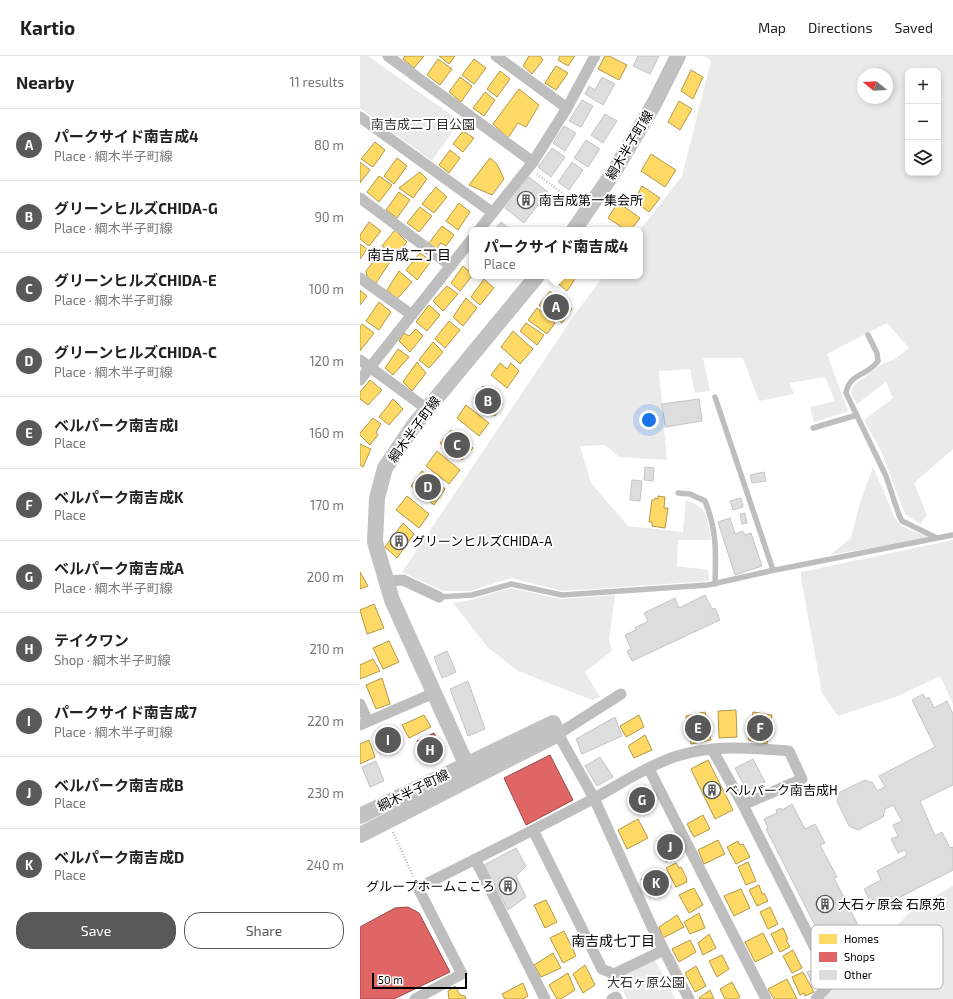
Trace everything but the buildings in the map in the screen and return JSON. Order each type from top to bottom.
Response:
[{"type":"street","points":[[388,56],[531,165]]},
{"type":"street","points":[[496,56],[567,108]]},
{"type":"street","points":[[481,227],[531,165],[567,108],[595,56]]},
{"type":"street","name":"綱木半子町線","points":[[576,227],[615,170],[654,104],[678,56]]},
{"type":"street","points":[[360,116],[493,213]]},
{"type":"street","points":[[360,198],[451,266]]},
{"type":"street","points":[[360,380],[469,243]]},
{"type":"street","points":[[360,278],[412,314]]},
{"type":"street","name":"綱木半子町線","points":[[360,816],[469,771],[392,600],[375,542],[378,498],[385,468],[414,425],[535,279]]},
{"type":"street","points":[[360,360],[427,410]]},
{"type":"street","points":[[387,581],[402,580],[439,597]]},
{"type":"street","points":[[360,704],[364,723],[434,693]]},
{"type":"street","points":[[360,835],[469,771],[558,734],[621,694]]},
{"type":"street","points":[[558,734],[594,798],[651,925],[689,999]]},
{"type":"street","points":[[415,999],[462,974],[418,888],[649,769],[678,756],[712,749],[739,747],[788,751],[802,779],[743,805]]},
{"type":"street","points":[[712,749],[743,805],[811,940]]},
{"type":"street","points":[[649,769],[766,999]]},
{"type":"street","points":[[533,830],[602,969],[614,974],[664,950]]},
{"type":"street","points":[[475,859],[545,999]]},
{"type":"street","points":[[816,999],[825,989]]},
{"type":"street","points":[[612,999],[616,997],[617,999]]},
{"type":"lane","points":[[868,334],[877,353],[878,361],[874,367],[854,378],[847,385],[846,393],[886,476],[902,521],[937,538]]},
{"type":"lane","points":[[714,397],[773,570]]},
{"type":"lane","points":[[813,428],[857,415]]},
{"type":"lane","points":[[678,493],[690,494],[705,501],[710,515],[716,544],[715,584]]},
{"type":"lane","points":[[439,597],[472,595],[511,584],[562,595],[700,586],[715,584],[773,570],[953,535]]},
{"type":"path","points":[[531,165],[586,212]]},
{"type":"path","points":[[392,830],[418,888]]},
{"type":"green space","name":"南吉成二丁目公園","points":[[360,56],[368,56],[460,121],[432,161],[360,108]]},
{"type":"green space","points":[[704,56],[953,56],[953,449],[914,483],[927,515],[920,524],[905,514],[881,451],[864,420],[893,398],[886,382],[857,404],[851,393],[854,385],[882,364],[895,359],[909,348],[887,323],[827,354],[848,411],[814,422],[810,407],[835,401],[825,377],[789,383],[794,394],[759,401],[743,358],[703,358],[710,391],[695,393],[690,369],[659,371],[667,460],[619,457],[605,445],[580,446],[591,483],[628,526],[683,532],[686,500],[694,503],[703,511],[706,515],[711,540],[678,540],[677,566],[708,570],[709,581],[562,591],[512,578],[470,591],[443,591],[402,572],[575,314],[602,279],[643,279],[642,227],[682,176],[711,61]]},
{"type":"green space","points":[[873,467],[895,518],[901,526],[930,538],[830,555],[851,538],[861,499]]},
{"type":"green space","points":[[953,540],[953,704],[940,676],[898,696],[838,716],[822,693],[801,572]]},
{"type":"green space","points":[[511,588],[561,599],[615,595],[609,640],[612,651],[585,672],[600,697],[592,700],[518,671],[488,648],[453,603],[470,600]]},
{"type":"green space","points":[[953,886],[953,999],[824,999],[834,989],[943,989],[943,925],[897,925],[915,907]]},
{"type":"green space","name":"大石ヶ原公園","points":[[655,960],[675,999],[627,999],[617,978]]},
{"type":"place","name":"南吉成第一集会所","points":[[526,200]]},
{"type":"place","name":"パークサイド南吉成4","points":[[556,307]]},
{"type":"place","name":"グリーンヒルズCHIDA-G","points":[[488,401]]},
{"type":"place","name":"グリーンヒルズCHIDA-E","points":[[457,445]]},
{"type":"place","name":"グリーンヒルズCHIDA-C","points":[[428,487]]},
{"type":"place","name":"グリーンヒルズCHIDA-A","points":[[399,541]]},
{"type":"place","name":"ベルパーク南吉成I","points":[[698,728]]},
{"type":"place","name":"ベルパーク南吉成K","points":[[760,728]]},
{"type":"place","name":"パークサイド南吉成7","points":[[388,740]]},
{"type":"place","name":"テイクワン","points":[[430,750]]},
{"type":"place","name":"ベルパーク南吉成H","points":[[712,790]]},
{"type":"place","name":"ベルパーク南吉成A","points":[[642,800]]},
{"type":"place","name":"ベルパーク南吉成B","points":[[670,847]]},
{"type":"place","name":"ベルパーク南吉成D","points":[[656,883]]},
{"type":"place","name":"グループホームこころ","points":[[508,886]]},
{"type":"place","name":"大石ヶ原会 石原苑","points":[[825,904]]},
{"type":"district","name":"南吉成二丁目","points":[[409,254]]},
{"type":"district","name":"南吉成七丁目","points":[[613,940]]}]
